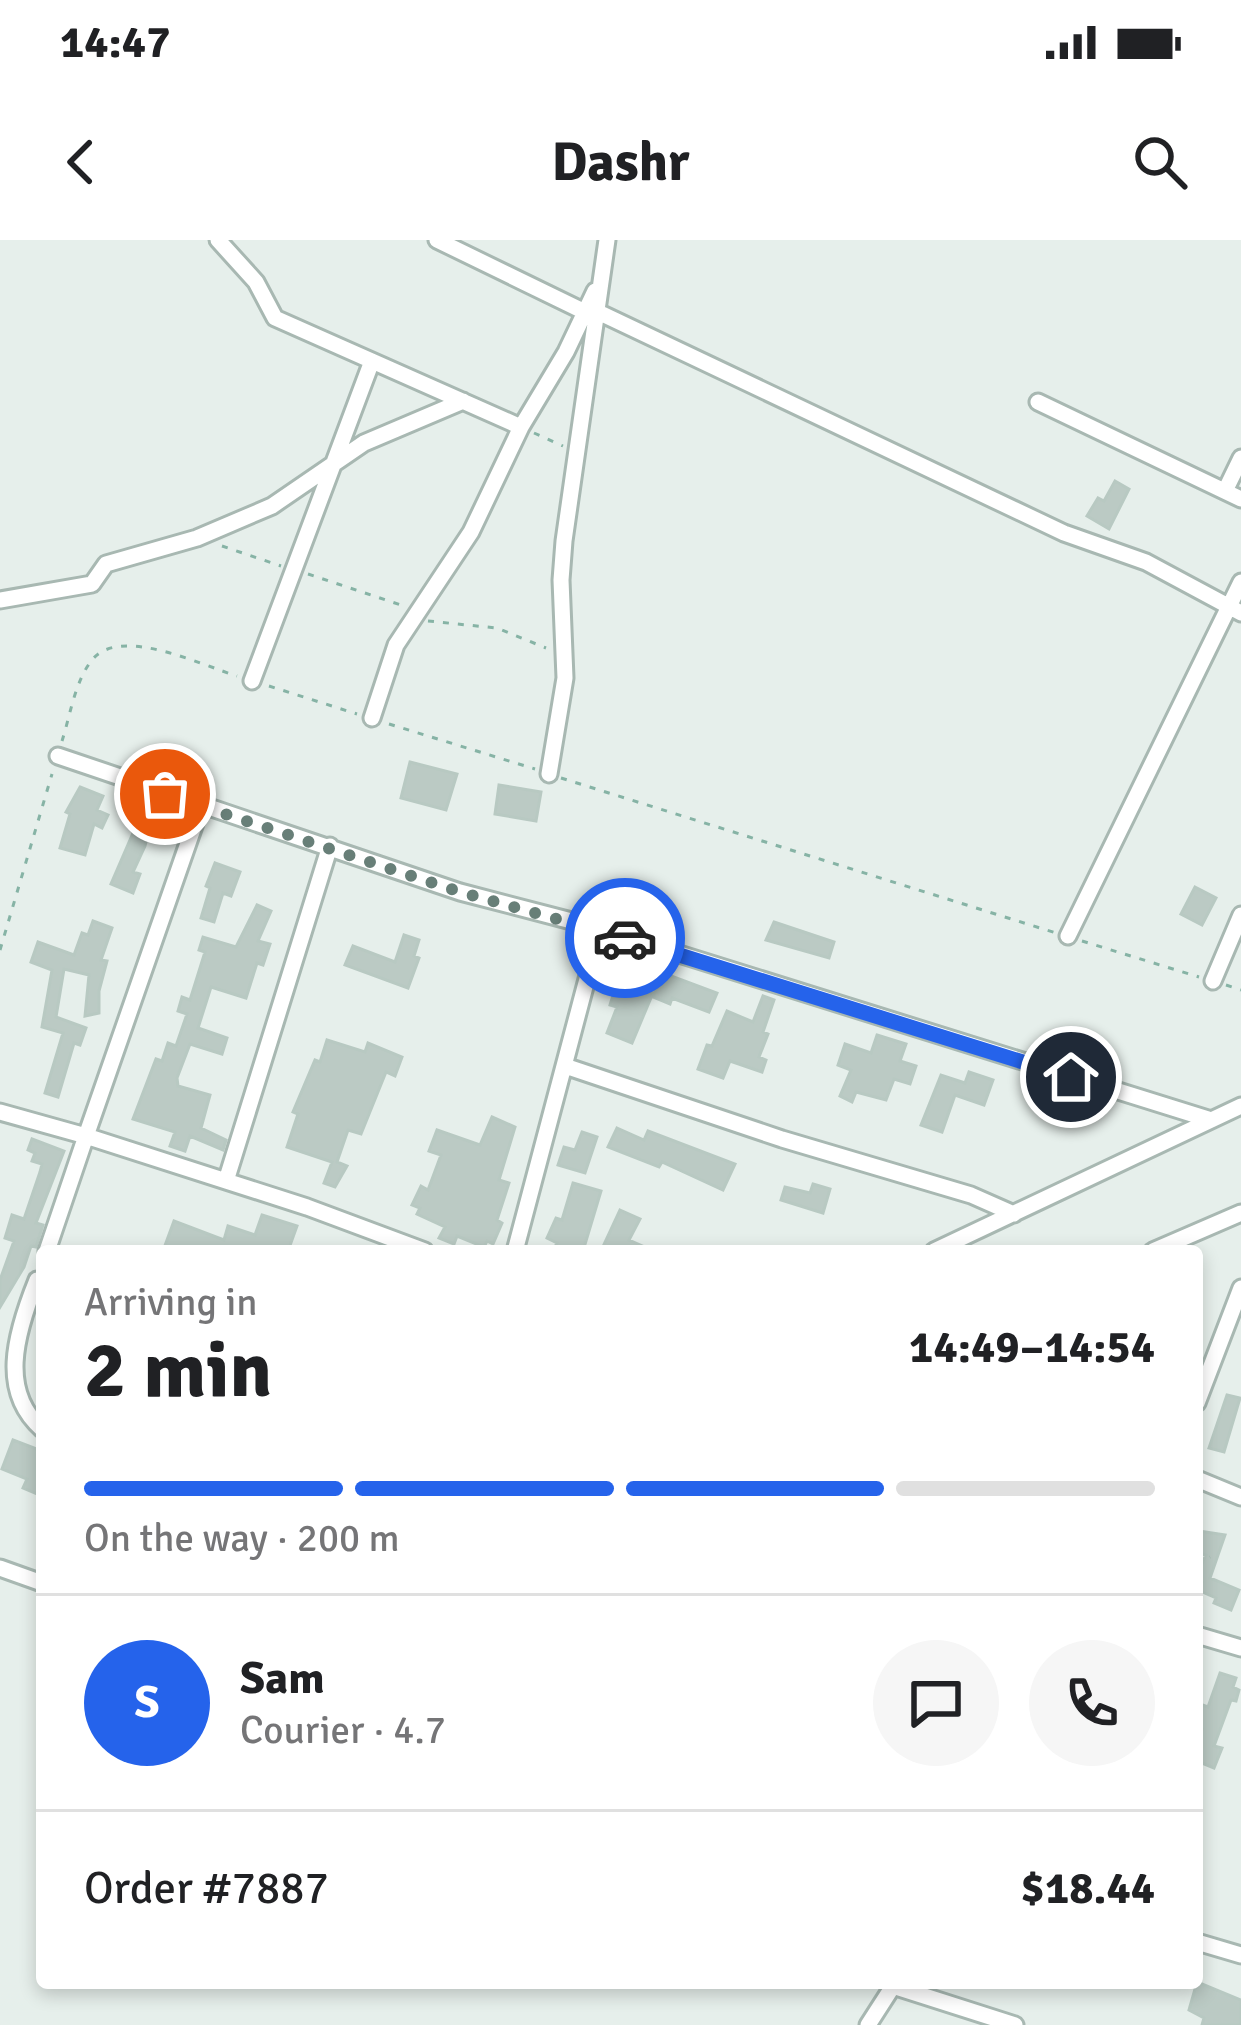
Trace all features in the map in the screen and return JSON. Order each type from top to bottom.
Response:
[{"type":"street","points":[[218,240],[256,282],[275,318],[521,427]]},
{"type":"street","points":[[437,240],[1064,533],[1146,562],[1235,610]]},
{"type":"street","points":[[549,774],[565,678],[561,580],[579,454],[591,312],[607,240]]},
{"type":"street","points":[[372,718],[396,645],[471,532],[521,427],[591,312]]},
{"type":"street","points":[[252,681],[372,361]]},
{"type":"street","points":[[0,600],[92,584],[106,564],[197,538],[272,506],[364,443],[463,401]]},
{"type":"street","points":[[1038,402],[1241,499]]},
{"type":"street","points":[[1225,491],[1241,458]]},
{"type":"street","points":[[1068,937],[1235,610],[1241,582]]},
{"type":"street","points":[[58,756],[460,892],[600,930],[1208,1120]]},
{"type":"street","points":[[49,1245],[201,806]]},
{"type":"street","points":[[226,1180],[330,846]]},
{"type":"street","points":[[1213,981],[1241,915]]},
{"type":"street","points":[[516,1245],[600,930]]},
{"type":"street","points":[[945,1029],[1204,1126],[1241,1106]]},
{"type":"street","points":[[565,1066],[782,1139],[971,1195],[1014,1214]]},
{"type":"street","points":[[947,1245],[1241,1106]]},
{"type":"street","points":[[0,1112],[226,1180],[408,1245]]},
{"type":"street","points":[[1168,1245],[1241,1213]]},
{"type":"street","points":[[36,1286],[3,1365],[0,1390],[17,1414],[36,1425]]},
{"type":"street","points":[[1203,1392],[1233,1336],[1241,1288]]},
{"type":"street","points":[[1203,1481],[1241,1497]]},
{"type":"street","points":[[0,1568],[36,1581]]},
{"type":"street","points":[[1203,1637],[1241,1648]]},
{"type":"street","points":[[1203,1944],[1241,1955]]},
{"type":"street","points":[[868,2025],[891,1989]]},
{"type":"street","points":[[909,1989],[1015,2025]]},
{"type":"path","points":[[521,427],[579,454]]},
{"type":"path","points":[[414,618],[466,628],[497,628],[564,655]]},
{"type":"path","points":[[0,950],[83,674],[93,658],[114,645],[147,648],[1241,990]]},
{"type":"path","points":[[1203,1561],[1210,1557]]},
{"type":"building","points":[[1115,481],[1129,489],[1109,529],[1087,516],[1098,498],[1104,501]]},
{"type":"building","points":[[410,762],[457,774],[446,810],[401,798]]},
{"type":"building","points":[[499,785],[541,792],[536,821],[495,814]]},
{"type":"building","points":[[80,787],[103,796],[97,810],[108,815],[102,828],[94,824],[85,855],[60,848],[70,814],[66,812]]},
{"type":"building","points":[[148,801],[155,803],[133,872],[140,874],[133,893],[111,884],[136,826],[130,824],[133,812],[142,814]]},
{"type":"building","points":[[215,863],[240,872],[231,896],[223,893],[214,922],[201,918]]},
{"type":"building","points":[[1195,887],[1216,898],[1202,925],[1181,914]]},
{"type":"building","points":[[257,905],[271,911],[258,941],[270,944],[263,965],[257,963],[246,998],[211,987],[198,1028],[227,1038],[222,1054],[190,1044],[177,1078],[178,1086],[210,1095],[201,1128],[226,1140],[223,1150],[190,1136],[185,1151],[170,1146],[175,1132],[133,1119],[156,1059],[162,1061],[168,1043],[176,1046],[187,1014],[178,1011],[182,997],[190,1000],[205,952],[199,950],[203,937],[236,947]]},
{"type":"building","points":[[93,921],[112,928],[101,960],[107,961],[99,1013],[85,1016],[89,975],[64,969],[56,1017],[86,1028],[80,1045],[74,1043],[58,1097],[45,1093],[63,1033],[42,1027],[52,970],[31,962],[38,942],[74,955],[82,933],[88,935]]},
{"type":"building","points":[[774,922],[834,942],[829,958],[766,940]]},
{"type":"building","points":[[404,935],[419,940],[414,956],[419,958],[408,988],[345,965],[353,946],[395,962]]},
{"type":"building","points":[[663,973],[717,993],[709,1012],[672,998],[670,1004],[653,997]]},
{"type":"building","points":[[617,982],[653,993],[632,1043],[607,1033],[617,1007],[610,1005]]},
{"type":"building","points":[[763,996],[774,1000],[763,1032],[768,1034],[759,1057],[766,1060],[762,1072],[730,1061],[723,1078],[698,1069],[727,1011],[753,1022]]},
{"type":"building","points":[[877,1035],[906,1044],[900,1061],[916,1066],[910,1084],[894,1079],[886,1100],[856,1092],[852,1102],[840,1096],[851,1070],[838,1065],[845,1044],[871,1053]]},
{"type":"building","points":[[327,1040],[365,1052],[368,1043],[402,1057],[395,1076],[386,1072],[361,1134],[348,1130],[337,1162],[347,1166],[335,1187],[324,1183],[332,1162],[287,1147],[298,1114],[293,1112]]},
{"type":"building","points":[[969,1072],[993,1080],[984,1105],[955,1095],[942,1132],[921,1125],[941,1075],[965,1083]]},
{"type":"building","points":[[492,1117],[515,1127],[499,1180],[509,1183],[497,1220],[502,1223],[493,1244],[479,1245],[457,1236],[454,1244],[439,1238],[445,1227],[417,1214],[420,1208],[412,1205],[421,1186],[428,1190],[441,1155],[429,1151],[437,1130],[480,1145]]},
{"type":"building","points":[[617,1128],[644,1140],[648,1131],[735,1164],[723,1190],[662,1162],[659,1167],[608,1147]]},
{"type":"building","points":[[582,1132],[597,1137],[585,1173],[558,1165],[564,1147],[575,1150]]},
{"type":"building","points":[[32,1139],[64,1151],[36,1223],[43,1225],[36,1247],[31,1246],[0,1307],[0,1280],[14,1241],[5,1238],[12,1215],[24,1219],[42,1164],[32,1161],[35,1153],[28,1150]]},
{"type":"building","points":[[573,1183],[601,1191],[585,1245],[556,1245],[547,1238],[556,1218],[562,1220]]},
{"type":"building","points":[[813,1184],[830,1189],[823,1213],[781,1200],[785,1187],[810,1193]]},
{"type":"building","points":[[620,1210],[640,1219],[629,1240],[640,1245],[604,1245]]},
{"type":"building","points":[[262,1215],[297,1226],[290,1245],[165,1245],[174,1221],[224,1240],[228,1226],[255,1235]]},
{"type":"building","points":[[1227,1395],[1240,1398],[1224,1452],[1209,1448]]},
{"type":"building","points":[[13,1440],[36,1449],[36,1493],[23,1488],[27,1479],[2,1469]]},
{"type":"building","points":[[1203,1532],[1225,1535],[1210,1578],[1239,1590],[1231,1610],[1203,1592]]},
{"type":"building","points":[[1220,1673],[1236,1678],[1233,1687],[1239,1690],[1214,1746],[1222,1748],[1214,1768],[1203,1763],[1203,1705],[1208,1707]]},
{"type":"building","points":[[1203,1984],[1241,2000],[1241,2025],[1202,2025],[1204,2018],[1189,2010],[1195,1989],[1203,1989]]},
{"type":"way so far","points":[[165,794],[460,892],[625,938]]},
{"type":"route","points":[[625,938],[1071,1077]]}]
